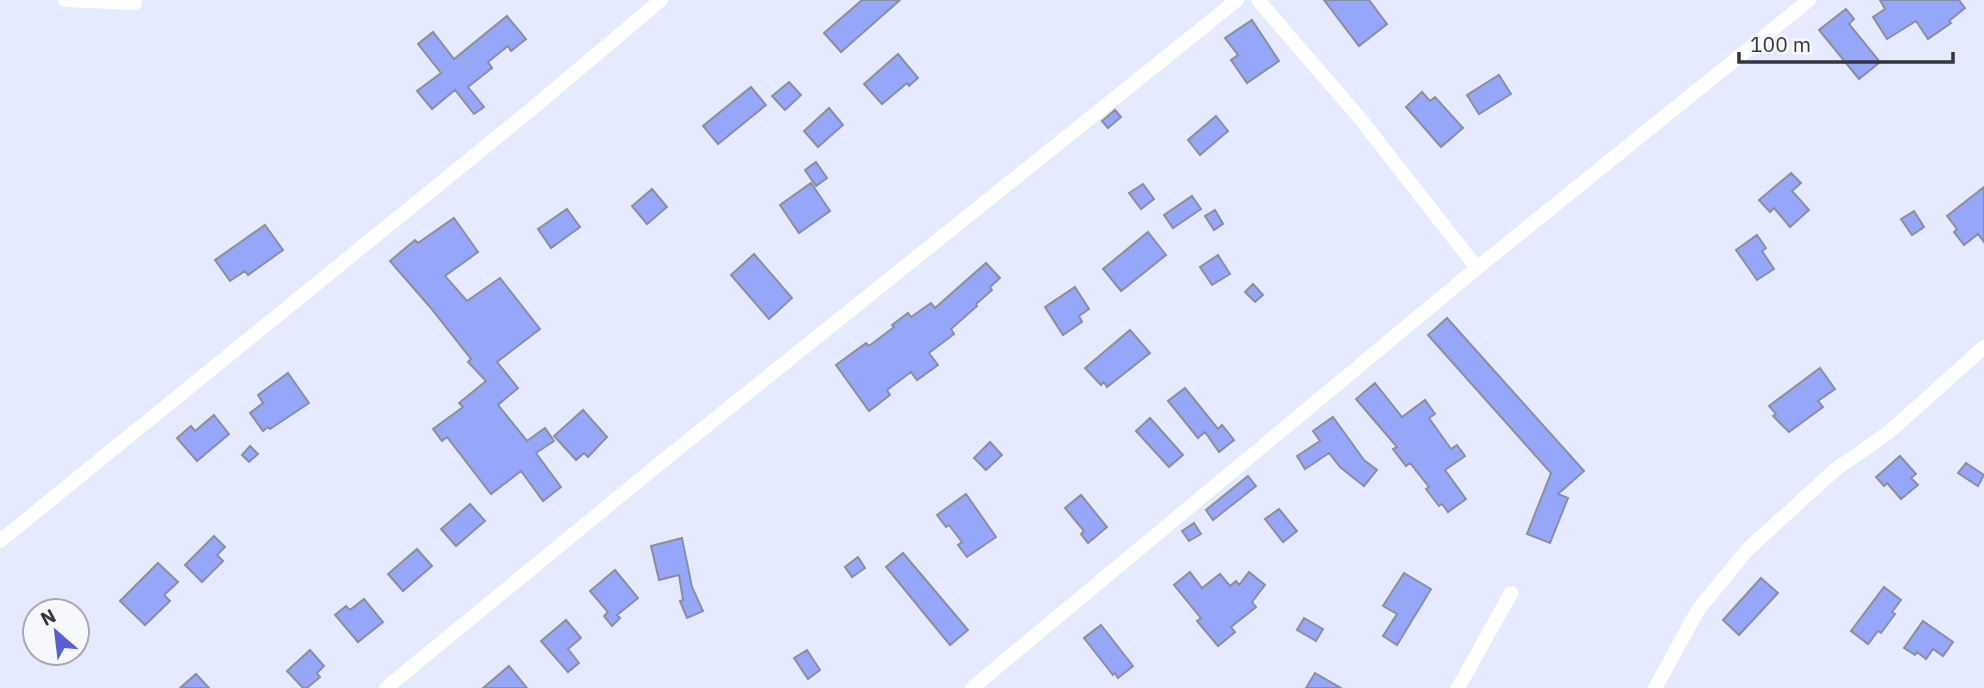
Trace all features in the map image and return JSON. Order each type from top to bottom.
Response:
[{"type":"street","points":[[65,0],[135,3]]},
{"type":"street","points":[[0,541],[517,121],[661,0]]},
{"type":"street","points":[[386,688],[654,468],[1237,0]]},
{"type":"street","points":[[1258,0],[1358,116],[1477,268]]},
{"type":"street","points":[[971,688],[1477,268],[1809,0]]},
{"type":"street","points":[[1655,688],[1698,610],[1747,550],[1836,469],[1888,433],[1984,347]]},
{"type":"street","points":[[1458,688],[1511,593]]},
{"type":"building","points":[[862,0],[900,0],[841,52],[824,33]]},
{"type":"building","points":[[1324,0],[1369,0],[1387,24],[1359,46]]},
{"type":"building","points":[[1880,0],[1959,0],[1965,8],[1949,21],[1951,23],[1928,39],[1916,21],[1887,39],[1873,17],[1885,9]]},
{"type":"building","points":[[1846,9],[1854,19],[1849,24],[1880,62],[1859,79],[1819,30]]},
{"type":"building","points":[[507,16],[526,39],[511,51],[508,46],[488,62],[492,68],[468,87],[484,107],[474,114],[455,90],[432,109],[417,91],[441,73],[418,44],[433,32],[454,59]]},
{"type":"building","points":[[1252,20],[1279,61],[1247,83],[1231,60],[1238,55],[1225,38]]},
{"type":"building","points":[[898,54],[918,78],[909,86],[907,83],[882,104],[864,84]]},
{"type":"building","points":[[1499,75],[1511,94],[1479,114],[1467,95]]},
{"type":"building","points":[[789,82],[801,95],[785,110],[772,96]]},
{"type":"building","points":[[751,87],[766,105],[718,144],[703,126]]},
{"type":"building","points":[[1422,92],[1430,101],[1435,97],[1463,128],[1441,147],[1406,107]]},
{"type":"building","points":[[829,108],[843,125],[818,147],[804,131]]},
{"type":"building","points":[[1115,110],[1121,117],[1108,128],[1102,121]]},
{"type":"building","points":[[1216,116],[1228,131],[1200,155],[1188,140]]},
{"type":"building","points":[[816,162],[827,178],[816,186],[805,170]]},
{"type":"building","points":[[1791,173],[1801,183],[1792,191],[1809,210],[1790,227],[1774,208],[1770,212],[1759,200]]},
{"type":"building","points":[[811,183],[830,211],[799,233],[780,205]]},
{"type":"building","points":[[1143,184],[1154,199],[1141,209],[1129,193]]},
{"type":"building","points":[[1984,187],[1984,242],[1978,234],[1964,245],[1947,216]]},
{"type":"building","points":[[652,189],[667,207],[647,224],[632,206]]},
{"type":"building","points":[[1192,196],[1201,209],[1173,228],[1164,215]]},
{"type":"building","points":[[567,209],[580,227],[551,248],[538,229]]},
{"type":"building","points":[[1215,210],[1223,224],[1214,230],[1205,216]]},
{"type":"building","points":[[1914,211],[1924,227],[1912,235],[1901,219]]},
{"type":"building","points":[[454,218],[478,252],[445,276],[467,301],[500,278],[540,329],[497,362],[518,388],[498,405],[527,441],[545,428],[554,441],[536,453],[561,487],[543,501],[521,471],[491,494],[447,437],[442,441],[433,429],[463,407],[459,403],[486,381],[468,362],[471,359],[430,307],[390,261],[415,240],[418,243]]},
{"type":"building","points":[[265,225],[283,250],[248,275],[245,271],[230,281],[215,260]]},
{"type":"building","points":[[1148,232],[1166,255],[1121,291],[1103,269]]},
{"type":"building","points":[[1757,235],[1766,248],[1762,251],[1774,269],[1757,280],[1736,250]]},
{"type":"building","points":[[754,254],[792,298],[769,319],[731,275]]},
{"type":"building","points":[[1218,255],[1230,274],[1212,285],[1200,267]]},
{"type":"building","points":[[986,263],[1000,278],[977,306],[951,329],[954,334],[929,353],[938,365],[917,380],[911,372],[887,390],[890,395],[869,411],[836,365],[866,343],[869,346],[908,313],[911,317],[931,303],[935,308]]},
{"type":"building","points":[[1253,284],[1263,295],[1255,302],[1245,292]]},
{"type":"building","points":[[1075,287],[1089,309],[1079,316],[1082,322],[1063,335],[1045,307]]},
{"type":"building","points":[[1447,318],[1584,471],[1558,494],[1568,498],[1550,543],[1527,534],[1551,473],[1428,335]]},
{"type":"building","points":[[1130,330],[1150,353],[1107,387],[1104,382],[1101,385],[1085,368]]},
{"type":"building","points":[[1820,368],[1835,389],[1818,401],[1823,407],[1789,432],[1773,416],[1776,414],[1769,406]]},
{"type":"building","points":[[288,373],[309,403],[263,431],[250,413],[263,403],[258,395]]},
{"type":"building","points":[[1375,383],[1402,417],[1425,400],[1435,414],[1429,418],[1451,449],[1457,445],[1465,456],[1445,470],[1466,499],[1448,512],[1442,504],[1439,506],[1426,489],[1429,487],[1410,463],[1406,466],[1393,449],[1397,447],[1356,399]]},
{"type":"building","points":[[1185,388],[1218,429],[1222,425],[1234,440],[1219,452],[1205,432],[1198,438],[1168,401]]},
{"type":"building","points":[[583,410],[607,437],[588,457],[584,453],[576,460],[554,436]]},
{"type":"building","points":[[214,415],[229,434],[197,461],[177,438],[191,426],[195,431]]},
{"type":"building","points":[[1333,417],[1364,460],[1377,470],[1364,486],[1340,467],[1329,453],[1305,469],[1297,456],[1320,441],[1313,431]]},
{"type":"building","points":[[1150,418],[1183,455],[1169,467],[1136,431]]},
{"type":"building","points":[[990,442],[1002,455],[986,470],[974,458]]},
{"type":"building","points":[[250,446],[258,454],[249,462],[242,455]]},
{"type":"building","points":[[1900,456],[1916,474],[1911,478],[1918,485],[1901,499],[1887,483],[1884,486],[1876,477]]},
{"type":"building","points":[[1966,463],[1984,475],[1978,486],[1958,473]]},
{"type":"building","points":[[1248,476],[1256,486],[1213,520],[1206,510]]},
{"type":"building","points":[[966,494],[996,537],[967,557],[958,545],[962,542],[937,515]]},
{"type":"building","points":[[1081,495],[1107,527],[1088,543],[1081,534],[1084,531],[1065,508]]},
{"type":"building","points":[[470,504],[485,521],[456,546],[441,529]]},
{"type":"building","points":[[1279,509],[1297,531],[1283,542],[1265,519]]},
{"type":"building","points":[[1194,523],[1201,534],[1189,541],[1182,531]]},
{"type":"building","points":[[214,536],[225,547],[217,555],[223,561],[202,582],[185,565]]},
{"type":"building","points":[[682,538],[692,587],[703,611],[687,618],[680,601],[683,600],[679,575],[659,580],[651,546]]},
{"type":"building","points":[[417,549],[432,566],[403,591],[388,574]]},
{"type":"building","points":[[903,553],[968,630],[950,645],[886,567]]},
{"type":"building","points":[[858,557],[865,568],[852,577],[845,567]]},
{"type":"building","points":[[158,563],[178,582],[164,595],[170,601],[145,625],[120,601]]},
{"type":"building","points":[[615,570],[638,598],[617,615],[620,618],[612,626],[604,616],[608,612],[590,591]]},
{"type":"building","points":[[1190,572],[1202,588],[1220,574],[1230,586],[1236,581],[1239,585],[1249,572],[1265,585],[1252,602],[1256,607],[1231,627],[1235,632],[1218,646],[1197,621],[1201,618],[1174,585]]},
{"type":"building","points":[[1404,573],[1431,589],[1397,645],[1383,636],[1397,614],[1383,606]]},
{"type":"building","points":[[1761,578],[1778,593],[1739,635],[1723,620]]},
{"type":"building","points":[[1884,587],[1901,600],[1892,612],[1895,614],[1881,633],[1878,631],[1868,644],[1851,631]]},
{"type":"building","points":[[364,599],[383,622],[358,642],[335,615],[346,606],[350,610]]},
{"type":"building","points":[[1304,618],[1323,629],[1316,641],[1297,630]]},
{"type":"building","points":[[566,620],[581,638],[568,649],[579,663],[568,672],[541,641]]},
{"type":"building","points":[[1923,621],[1953,642],[1943,656],[1933,649],[1926,659],[1917,652],[1915,655],[1904,648]]},
{"type":"building","points":[[1101,625],[1133,666],[1118,678],[1084,638]]},
{"type":"building","points":[[310,650],[324,666],[317,673],[320,677],[307,688],[303,688],[287,671]]},
{"type":"building","points":[[807,650],[820,670],[808,679],[794,658]]},
{"type":"building","points":[[509,666],[527,688],[483,688]]},
{"type":"building","points":[[1315,673],[1341,688],[1306,688]]},
{"type":"building","points":[[196,674],[209,688],[180,688]]}]
